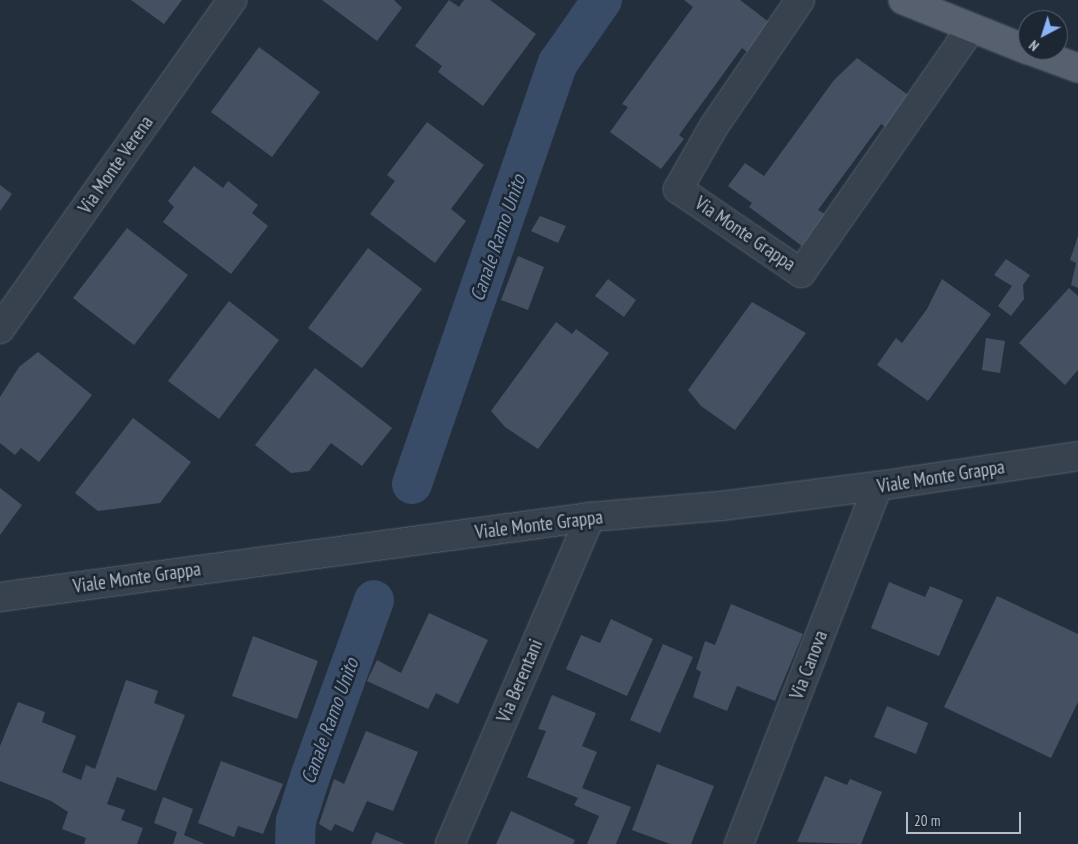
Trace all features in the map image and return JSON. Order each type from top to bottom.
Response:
[{"type":"main road","points":[[903,0],[1018,46]]},
{"type":"main road","points":[[1056,60],[1078,68]]},
{"type":"street","name":"Via Monte Verena","points":[[0,329],[232,0]]},
{"type":"street","name":"Via Monte Grappa","points":[[800,0],[714,126],[678,188],[801,273],[971,28]]},
{"type":"street","name":"Viale Monte Grappa","points":[[0,597],[590,517],[720,506],[878,486],[1078,456]]},
{"type":"street","name":"Via Canova","points":[[739,844],[878,486]]},
{"type":"street","name":"Via Berentani","points":[[450,844],[590,517]]},
{"type":"building","points":[[131,0],[182,0],[164,24]]},
{"type":"building","points":[[322,0],[394,0],[402,8],[377,41]]},
{"type":"building","points":[[449,0],[459,7],[464,0],[490,0],[536,34],[483,106],[438,72],[442,66],[415,46]]},
{"type":"building","points":[[684,0],[740,0],[769,22],[747,52],[742,48],[679,135],[684,139],[661,169],[610,132],[628,107],[622,104],[693,7]]},
{"type":"building","points":[[259,47],[320,92],[272,157],[211,112]]},
{"type":"building","points":[[857,58],[911,97],[888,129],[881,124],[818,210],[825,214],[802,246],[749,207],[752,203],[728,186],[745,163],[764,176],[834,80]]},
{"type":"building","points":[[427,122],[484,165],[451,209],[466,221],[435,263],[370,214],[395,181],[387,175]]},
{"type":"building","points":[[194,166],[223,188],[228,181],[258,205],[252,213],[268,226],[231,274],[163,222],[174,207],[168,201]]},
{"type":"building","points":[[0,185],[12,194],[0,211]]},
{"type":"building","points":[[540,216],[566,226],[558,243],[531,231]]},
{"type":"building","points":[[127,228],[188,275],[134,345],[73,298]]},
{"type":"building","points":[[1078,236],[1078,288],[1071,285],[1076,263],[1070,260]]},
{"type":"building","points":[[368,248],[422,289],[362,368],[308,328]]},
{"type":"building","points":[[518,256],[544,267],[528,310],[501,300]]},
{"type":"building","points":[[1006,259],[1030,275],[1023,285],[1024,299],[1011,316],[998,306],[1012,286],[994,275]]},
{"type":"building","points":[[608,279],[636,300],[624,317],[595,296]]},
{"type":"building","points":[[942,279],[991,314],[928,401],[877,365],[896,338],[902,343],[927,309]]},
{"type":"building","points":[[1069,288],[1078,296],[1078,370],[1065,385],[1019,343]]},
{"type":"building","points":[[229,301],[279,340],[219,419],[168,381]]},
{"type":"building","points":[[752,302],[806,333],[735,430],[701,406],[688,390]]},
{"type":"building","points":[[556,322],[572,334],[576,329],[609,353],[538,449],[505,427],[491,411]]},
{"type":"building","points":[[986,338],[1005,341],[1000,373],[982,370]]},
{"type":"building","points":[[38,352],[92,395],[39,462],[21,448],[15,455],[0,443],[0,397],[19,367]]},
{"type":"building","points":[[315,368],[392,428],[362,466],[331,443],[309,471],[291,473],[255,445]]},
{"type":"building","points":[[133,418],[191,462],[160,503],[98,511],[75,493]]},
{"type":"building","points":[[0,488],[22,505],[0,535]]},
{"type":"building","points":[[889,582],[925,597],[930,586],[963,600],[939,656],[871,628]]},
{"type":"building","points":[[997,596],[1078,634],[1078,702],[1051,758],[944,707]]},
{"type":"building","points":[[731,604],[803,634],[775,701],[737,686],[727,711],[693,697],[701,672],[696,669],[705,641],[715,645]]},
{"type":"building","points":[[429,613],[488,640],[458,704],[436,693],[428,709],[367,681],[377,660],[401,673]]},
{"type":"building","points":[[611,619],[653,639],[627,696],[566,669],[581,635],[600,643]]},
{"type":"building","points":[[253,636],[318,661],[297,719],[232,696]]},
{"type":"building","points":[[663,644],[693,657],[660,733],[630,720]]},
{"type":"building","points":[[126,680],[158,691],[154,703],[185,715],[156,791],[117,777],[107,804],[125,810],[121,820],[143,828],[137,844],[84,844],[86,838],[62,829],[68,812],[51,801],[0,781],[0,746],[18,702],[45,712],[42,722],[76,736],[62,772],[81,780],[86,765],[95,769]]},
{"type":"building","points":[[552,695],[596,713],[582,746],[597,752],[582,788],[631,807],[616,844],[587,844],[599,816],[574,805],[578,798],[527,777],[546,731],[538,729]]},
{"type":"building","points":[[887,706],[928,723],[916,754],[874,737]]},
{"type":"building","points":[[366,731],[418,752],[393,811],[367,801],[353,832],[335,824],[331,831],[319,824],[334,779],[344,784]]},
{"type":"building","points":[[221,761],[283,784],[263,834],[238,826],[234,837],[198,823]]},
{"type":"building","points":[[657,764],[714,786],[691,844],[670,844],[632,830]]},
{"type":"building","points":[[825,776],[847,785],[850,779],[882,792],[861,844],[797,842]]},
{"type":"building","points":[[163,797],[193,809],[184,835],[205,844],[173,844],[177,832],[154,823]]},
{"type":"building","points":[[511,811],[575,840],[573,844],[496,844]]},
{"type":"building","points":[[376,832],[405,844],[371,844]]},
{"type":"waterway","name":"Canale Ramo Unito","points":[[412,484],[558,63],[602,0]]},
{"type":"waterway","name":"Canale Ramo Unito","points":[[295,844],[296,821],[310,777],[374,600]]}]
